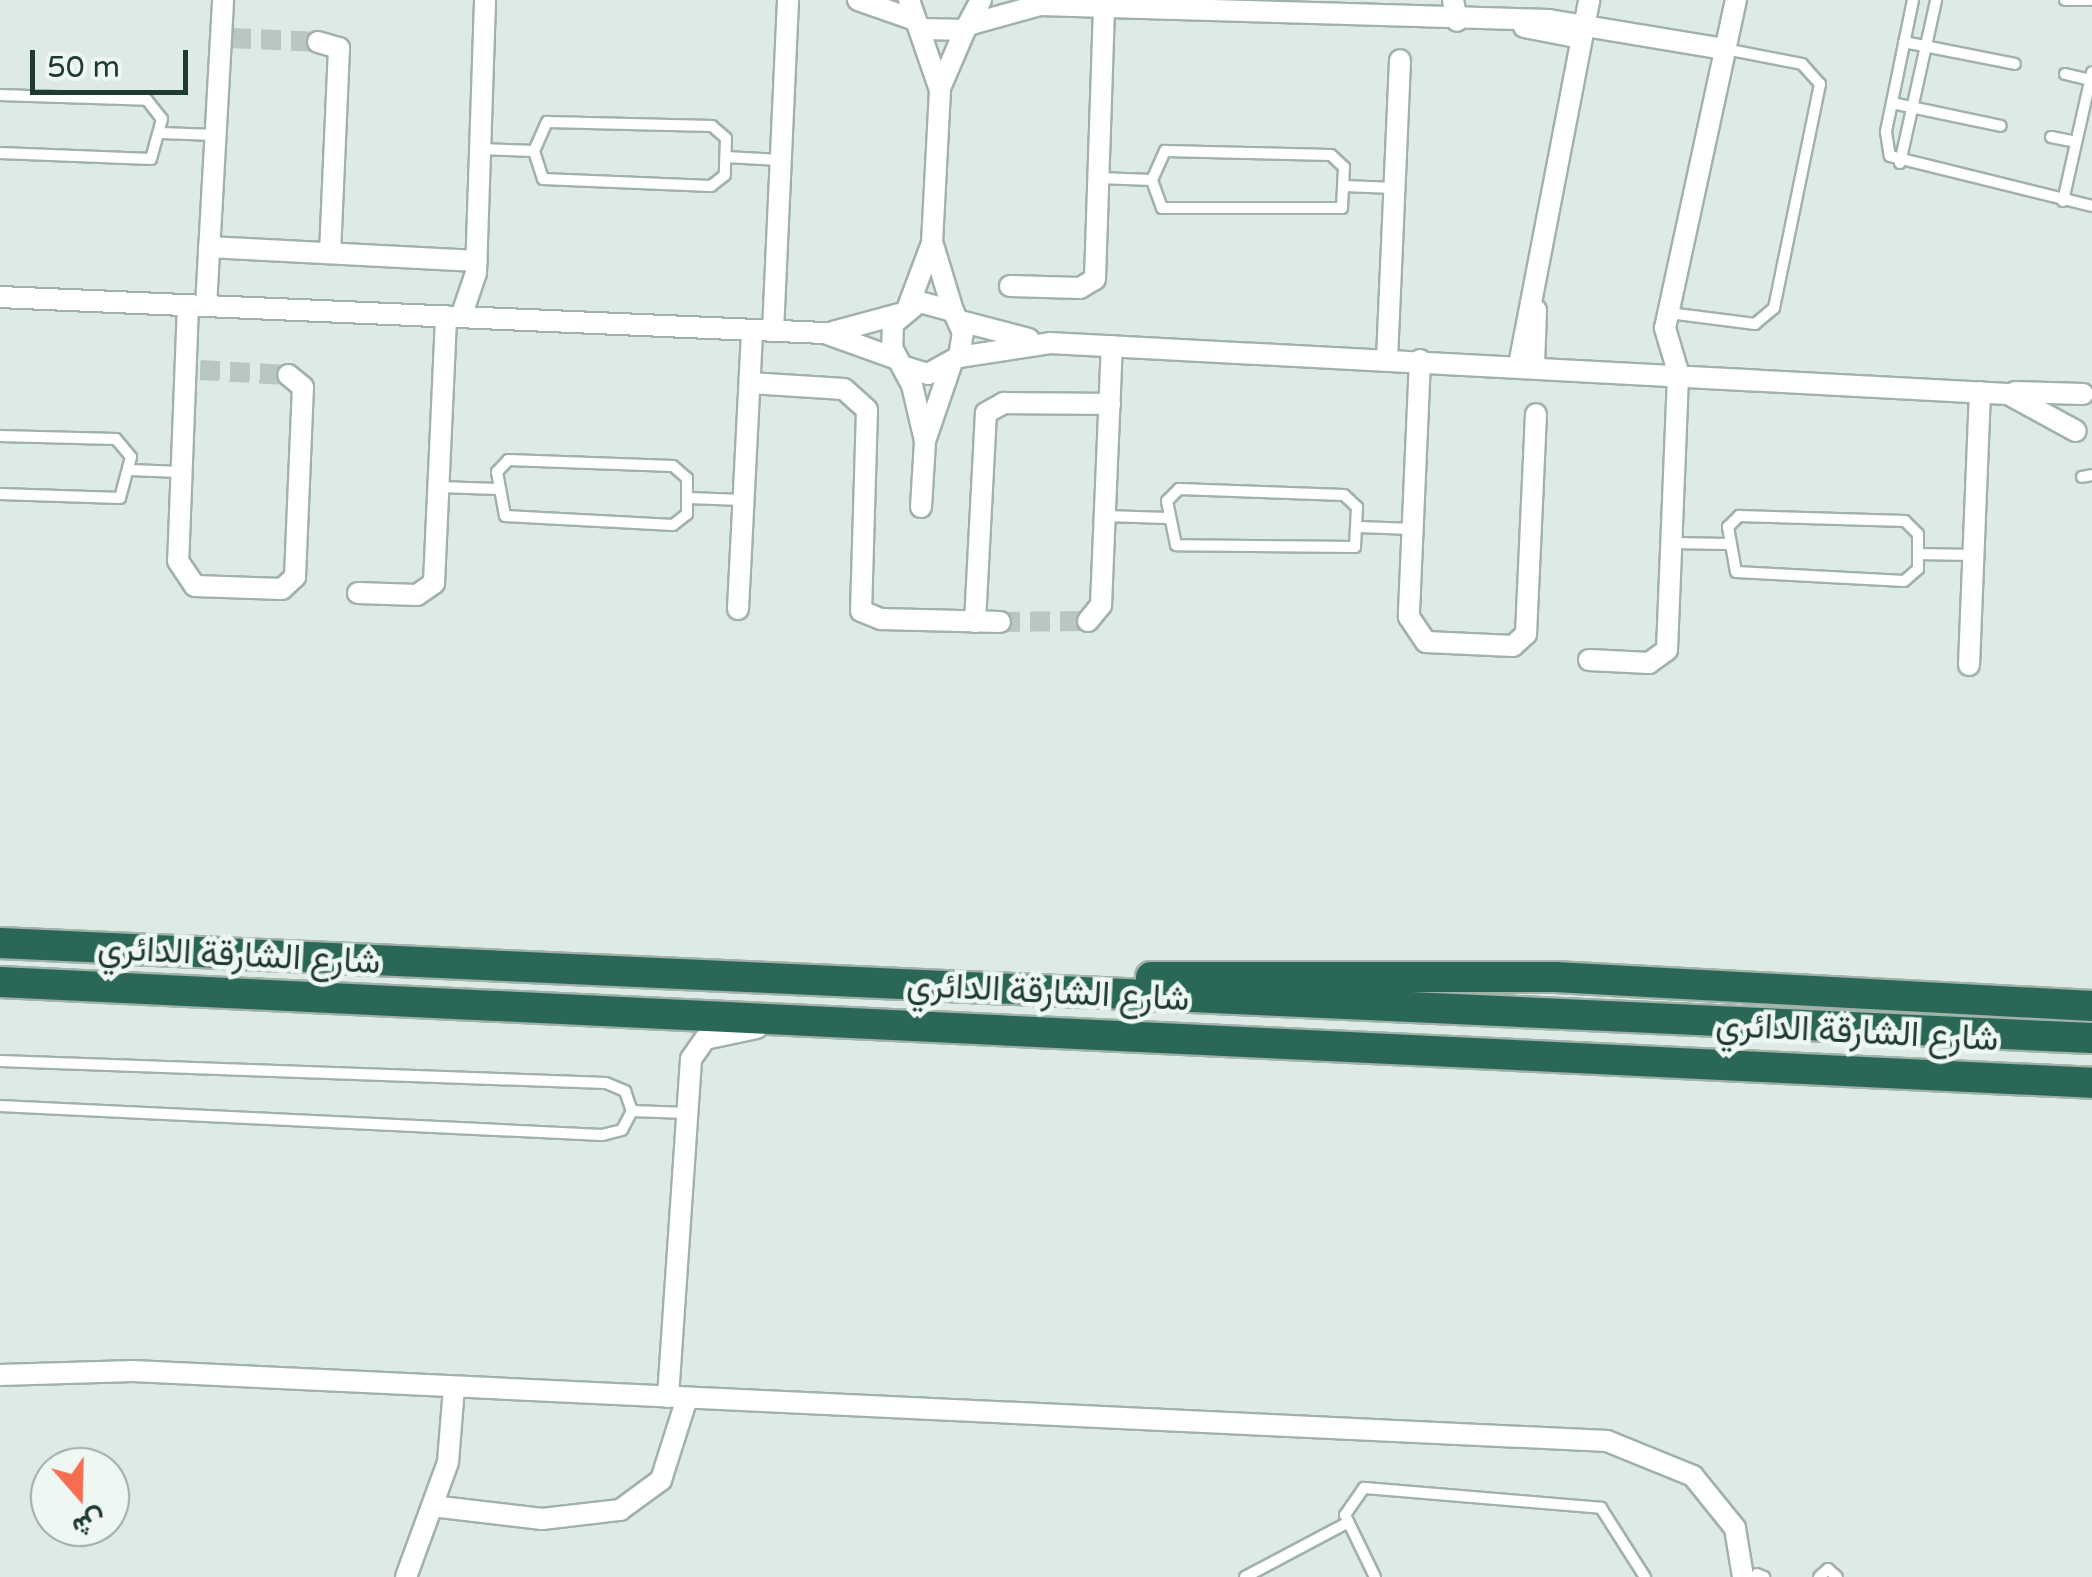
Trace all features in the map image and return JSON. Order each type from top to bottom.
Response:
[{"type":"highway","name":"شارع الشارقة الدائري","points":[[0,944],[2092,1038]]},
{"type":"highway","points":[[994,988],[1470,975],[2092,1006]]},
{"type":"highway","name":"شارع الشارقة الدائري","points":[[0,982],[2092,1083]]},
{"type":"street","points":[[223,0],[226,38],[210,246],[197,305],[181,472],[178,560],[186,580],[290,585],[302,387],[288,375]]},
{"type":"street","points":[[358,593],[430,590],[454,317],[477,261],[485,0]]},
{"type":"street","points":[[738,610],[750,383],[763,330],[781,160],[788,0]]},
{"type":"street","points":[[858,0],[968,27],[1064,5]]},
{"type":"street","points":[[940,90],[981,0]]},
{"type":"street","points":[[1040,0],[1064,5],[1518,24],[1726,49]]},
{"type":"street","points":[[1453,0],[1457,22]]},
{"type":"street","points":[[1527,365],[1532,298],[1590,0]]},
{"type":"street","points":[[1588,660],[1662,656],[1678,372],[1664,344],[1736,0]]},
{"type":"street","points":[[1010,286],[1091,284],[1117,5]]},
{"type":"street","points":[[916,16],[940,90],[932,243],[890,336],[924,440]]},
{"type":"street","points":[[318,42],[339,48],[330,252]]},
{"type":"street","points":[[1387,359],[1400,60]]},
{"type":"street","points":[[921,506],[924,440],[955,361],[956,316],[932,243]]},
{"type":"street","points":[[210,246],[477,261]]},
{"type":"street","points":[[0,297],[825,334],[928,374],[955,361],[1050,343]]},
{"type":"street","points":[[825,334],[931,302],[956,316],[1050,343],[1678,372],[2008,394],[2088,393]]},
{"type":"street","points":[[1088,621],[1101,605],[1112,346]]},
{"type":"street","points":[[1420,360],[1409,618],[1417,636],[1522,642],[1536,414]]},
{"type":"street","points":[[750,383],[844,389],[862,400],[856,600],[870,617],[1000,622]]},
{"type":"street","points":[[1969,665],[1980,392]]},
{"type":"street","points":[[2084,435],[2071,411],[2088,393]]},
{"type":"street","points":[[2008,394],[2084,435]]},
{"type":"street","points":[[974,622],[986,413],[1004,404],[1110,404]]},
{"type":"street","points":[[432,1506],[542,1519],[620,1510],[662,1480],[678,1398],[686,1113],[699,1044],[776,1017]]},
{"type":"street","points":[[0,1375],[134,1371],[1674,1447],[1714,1490],[1755,1576]]},
{"type":"street","points":[[406,1577],[452,1443],[454,1387]]},
{"type":"lane","points":[[1913,0],[1885,144],[1900,163],[2092,206]]},
{"type":"lane","points":[[1900,163],[1936,0]]},
{"type":"lane","points":[[2065,0],[2090,0]]},
{"type":"lane","points":[[1904,42],[2015,64]]},
{"type":"lane","points":[[1668,312],[1755,324],[1772,314],[1820,84],[1811,68],[1726,49]]},
{"type":"lane","points":[[2064,200],[2092,77],[2065,74]]},
{"type":"lane","points":[[0,95],[147,100],[161,113],[161,133],[152,159],[0,153]]},
{"type":"lane","points":[[1892,103],[2001,126]]},
{"type":"lane","points":[[546,122],[712,126],[726,138],[726,157],[723,179],[711,186],[544,179],[534,151],[546,122]]},
{"type":"lane","points":[[161,133],[216,135]]},
{"type":"lane","points":[[2051,137],[2076,142]]},
{"type":"lane","points":[[480,149],[534,151]]},
{"type":"lane","points":[[1166,151],[1331,155],[1344,167],[1344,186],[1342,208],[1330,214],[1162,208],[1152,180],[1166,151]]},
{"type":"lane","points":[[726,157],[781,160]]},
{"type":"lane","points":[[1099,178],[1152,180]]},
{"type":"lane","points":[[1344,186],[1395,188]]},
{"type":"lane","points":[[0,436],[116,439],[130,451],[130,470],[120,498],[0,494]]},
{"type":"lane","points":[[508,460],[673,466],[687,478],[688,498],[685,518],[673,525],[512,518],[498,508],[497,488],[508,460]]},
{"type":"lane","points":[[130,470],[181,472]]},
{"type":"lane","points":[[438,486],[497,488]]},
{"type":"lane","points":[[1179,489],[1344,495],[1357,507],[1358,528],[1355,547],[1343,554],[1181,547],[1168,537],[1167,518],[1179,489]]},
{"type":"lane","points":[[688,498],[744,500]]},
{"type":"lane","points":[[1105,516],[1167,518]]},
{"type":"lane","points":[[1739,516],[1904,521],[1918,534],[1916,574],[1904,581],[1742,573],[1728,563],[1728,544],[1739,516]]},
{"type":"lane","points":[[1358,528],[1414,529]]},
{"type":"lane","points":[[1671,542],[1728,544]]},
{"type":"lane","points":[[1918,554],[1973,555]]},
{"type":"lane","points":[[0,1061],[606,1084],[625,1092],[632,1111],[622,1130],[602,1135],[0,1106]]},
{"type":"lane","points":[[632,1111],[686,1113]]},
{"type":"lane","points":[[1376,1577],[1348,1523],[1350,1498],[1373,1488],[1596,1507],[1614,1519],[1644,1577]]},
{"type":"lane","points":[[1245,1577],[1348,1523]]},
{"type":"lane","points":[[1819,1577],[1828,1568],[1837,1577]]},
{"type":"tunnel","points":[[231,38],[318,42]]},
{"type":"tunnel","points":[[200,370],[288,375]]},
{"type":"tunnel","points":[[1000,622],[1088,621]]}]
